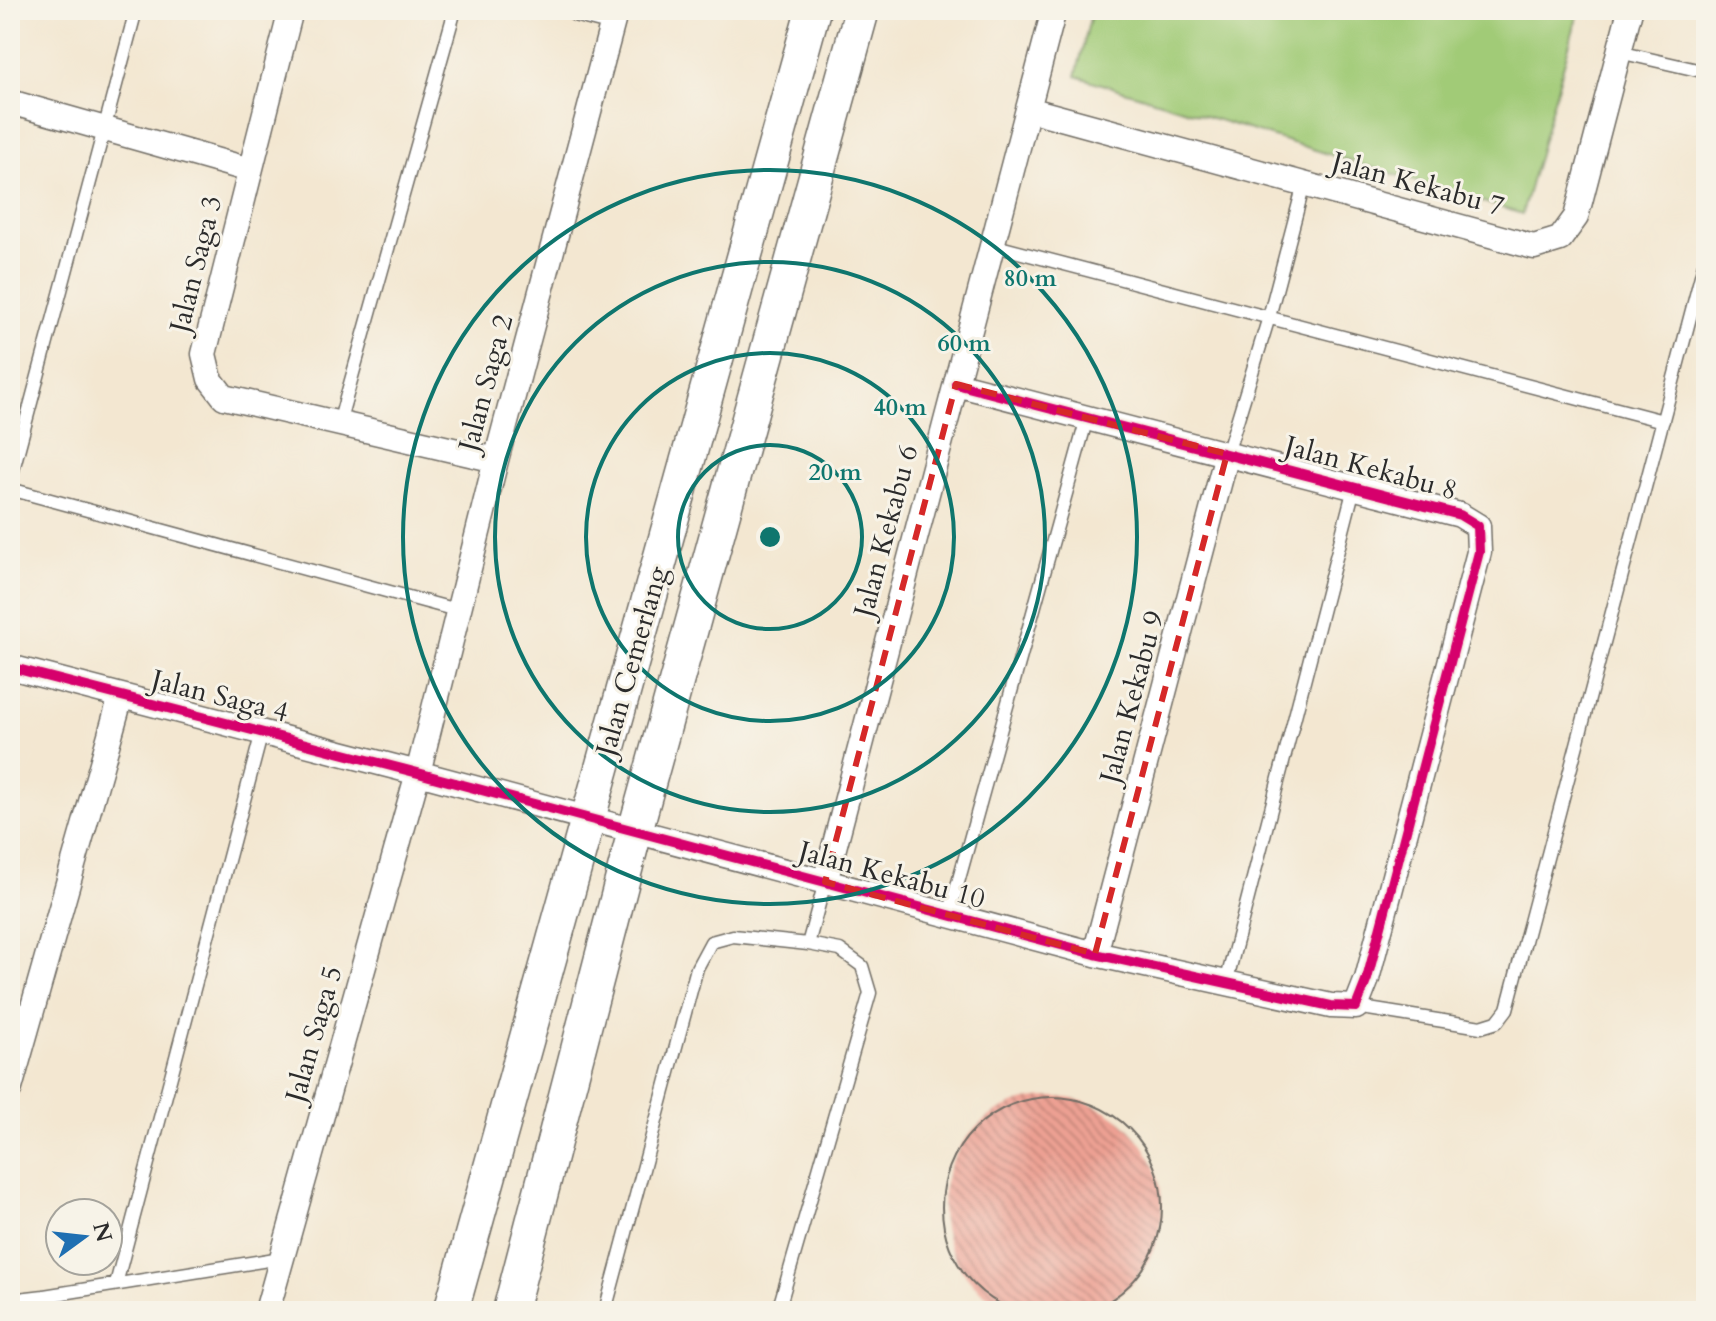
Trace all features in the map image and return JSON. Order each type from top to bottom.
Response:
[{"type":"main road","name":"Jalan Cemerlang","points":[[451,1311],[813,10]]},
{"type":"main road","name":"Jalan Cemerlang","points":[[510,1311],[635,831],[862,10]]},
{"type":"street","name":"Jalan Saga 3","points":[[291,10],[204,354],[210,379],[224,397],[496,460]]},
{"type":"street","points":[[578,10],[615,14]]},
{"type":"street","name":"Jalan Kekabu 6","points":[[825,882],[1054,10]]},
{"type":"street","name":"Jalan Kekabu 7","points":[[1028,109],[1534,247],[1560,239],[1576,217],[1630,10]]},
{"type":"street","name":"Jalan Saga 2","points":[[418,773],[496,460],[615,14]]},
{"type":"street","points":[[10,102],[250,170]]},
{"type":"street","name":"Jalan Kekabu 8","points":[[956,384],[1460,515],[1478,526],[1479,552],[1367,979],[1356,1007]]},
{"type":"street","name":"Jalan Kekabu 9","points":[[1095,954],[1227,454]]},
{"type":"street","name":"Jalan Saga 4","points":[[10,667],[418,773]]},
{"type":"street","points":[[10,1088],[121,696]]},
{"type":"street","name":"Jalan Kekabu 10","points":[[418,773],[1095,954],[1331,1006],[1356,1007]]},
{"type":"street","name":"Jalan Saga 5","points":[[267,1311],[418,773]]},
{"type":"lane","points":[[10,481],[136,10]]},
{"type":"lane","points":[[339,423],[455,10]]},
{"type":"lane","points":[[1619,52],[1706,72]]},
{"type":"lane","points":[[1227,454],[1269,317],[1304,184]]},
{"type":"lane","points":[[992,245],[1663,421]]},
{"type":"lane","points":[[1356,1007],[1481,1027],[1497,1022],[1507,1009],[1706,257]]},
{"type":"lane","points":[[949,915],[1087,418]]},
{"type":"lane","points":[[1226,983],[1354,488]]},
{"type":"lane","points":[[10,489],[460,611]]},
{"type":"lane","points":[[116,1284],[262,732]]},
{"type":"lane","points":[[808,944],[825,882]]},
{"type":"lane","points":[[605,1311],[697,968],[711,942],[733,936],[840,950],[862,966],[870,993],[778,1311]]},
{"type":"lane","points":[[10,1300],[281,1258]]},
{"type":"highlighted area","points":[[956,384],[1227,454],[1095,954],[825,882]]},
{"type":"green space","points":[[1092,10],[1579,10],[1522,214],[1076,76]]},
{"type":"building","points":[[1052,1097],[1094,1105],[1130,1129],[1154,1165],[1162,1207],[1154,1249],[1130,1285],[1094,1309],[1052,1317],[1010,1309],[974,1285],[950,1249],[942,1207],[950,1165],[974,1129],[1010,1105]]},
{"type":"cycle path","points":[[10,667],[1095,954],[1331,1006],[1356,1007],[1367,979],[1479,552],[1478,526],[1460,515],[956,384]]}]
